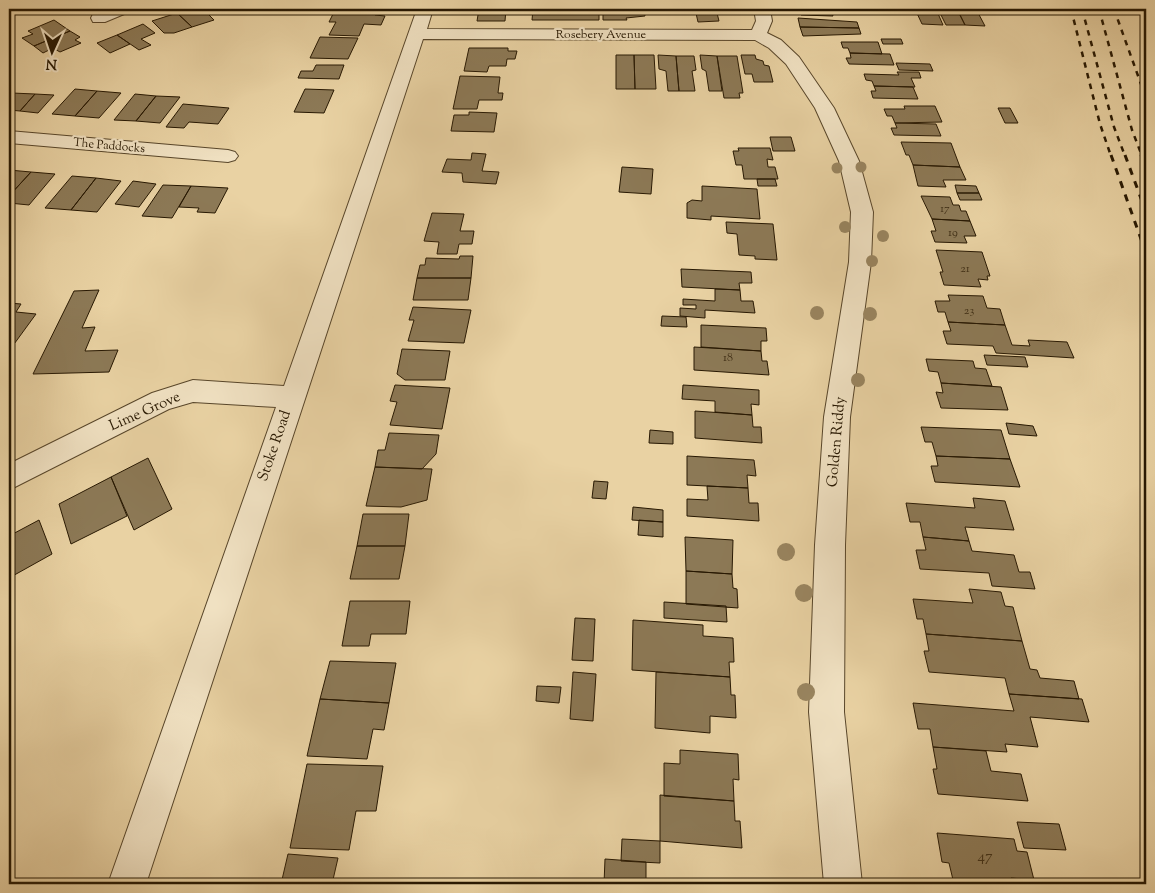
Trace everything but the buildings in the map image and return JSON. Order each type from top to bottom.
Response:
[{"type":"street","points":[[99,18],[122,9]]},
{"type":"street","name":"Stoke Road","points":[[127,884],[425,9]]},
{"type":"street","points":[[758,35],[764,21],[762,9]]},
{"type":"street","name":"Rosebery Avenue","points":[[416,34],[758,35]]},
{"type":"street","name":"Golden Riddy","points":[[758,35],[769,38],[788,54],[812,89],[844,144],[862,206],[862,243],[854,309],[837,416],[830,543],[827,723],[843,884]]},
{"type":"street","name":"The Paddocks","points":[[9,138],[218,150]]},
{"type":"street","name":"Lime Grove","points":[[9,478],[161,401],[193,391],[292,396]]},
{"type":"railway","points":[[1071,9],[1100,124],[1111,156]]},
{"type":"railway","points":[[1082,9],[1114,127],[1125,156]]},
{"type":"railway","points":[[1099,9],[1132,130],[1142,156]]},
{"type":"railway","points":[[1114,9],[1146,98]]},
{"type":"railway","points":[[1111,155],[1146,253]]},
{"type":"railway","points":[[1125,155],[1146,212]]},
{"type":"railway","points":[[1141,155],[1146,168]]}]
